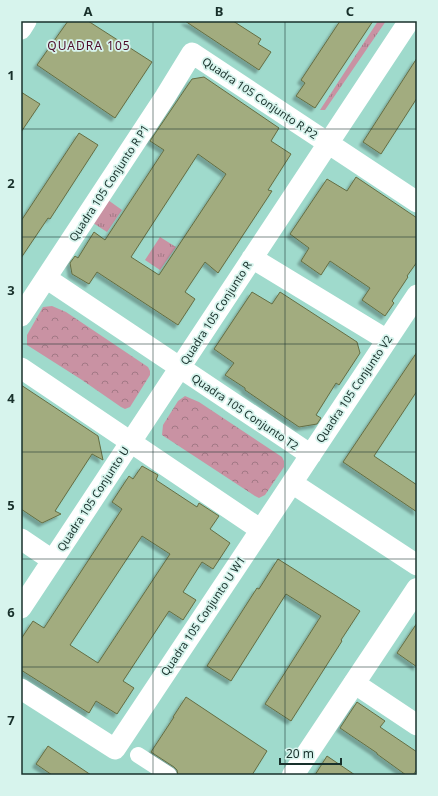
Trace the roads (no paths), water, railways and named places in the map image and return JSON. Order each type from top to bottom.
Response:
[{"type":"street","points":[[21,29],[26,21]]},
{"type":"street","name":"Quadra 105 Conjunto R","points":[[46,278],[180,368],[409,21]]},
{"type":"street","name":"Quadra 105 Conjunto R P2","points":[[192,53],[417,202]]},
{"type":"street","name":"Quadra 105 Conjunto R P1","points":[[22,312],[153,115],[192,53]]},
{"type":"street","points":[[252,258],[387,340]]},
{"type":"street","name":"Quadra 105 Conjunto V2","points":[[292,483],[417,295]]},
{"type":"street","points":[[21,368],[131,442],[180,368]]},
{"type":"street","name":"Quadra 105 Conjunto T2","points":[[180,368],[310,455]]},
{"type":"street","name":"Quadra 105 Conjunto U","points":[[21,608],[131,442],[261,530]]},
{"type":"street","points":[[292,483],[417,565]]},
{"type":"street","name":"Quadra 105 Conjunto U W1","points":[[21,689],[115,749],[292,483]]},
{"type":"street","points":[[21,539],[52,560]]},
{"type":"street","points":[[293,775],[417,589]]},
{"type":"street","points":[[354,683],[417,725]]},
{"type":"street","points":[[138,755],[169,775]]},
{"type":"district","name":"QUADRA 105","points":[[89,46]]}]
